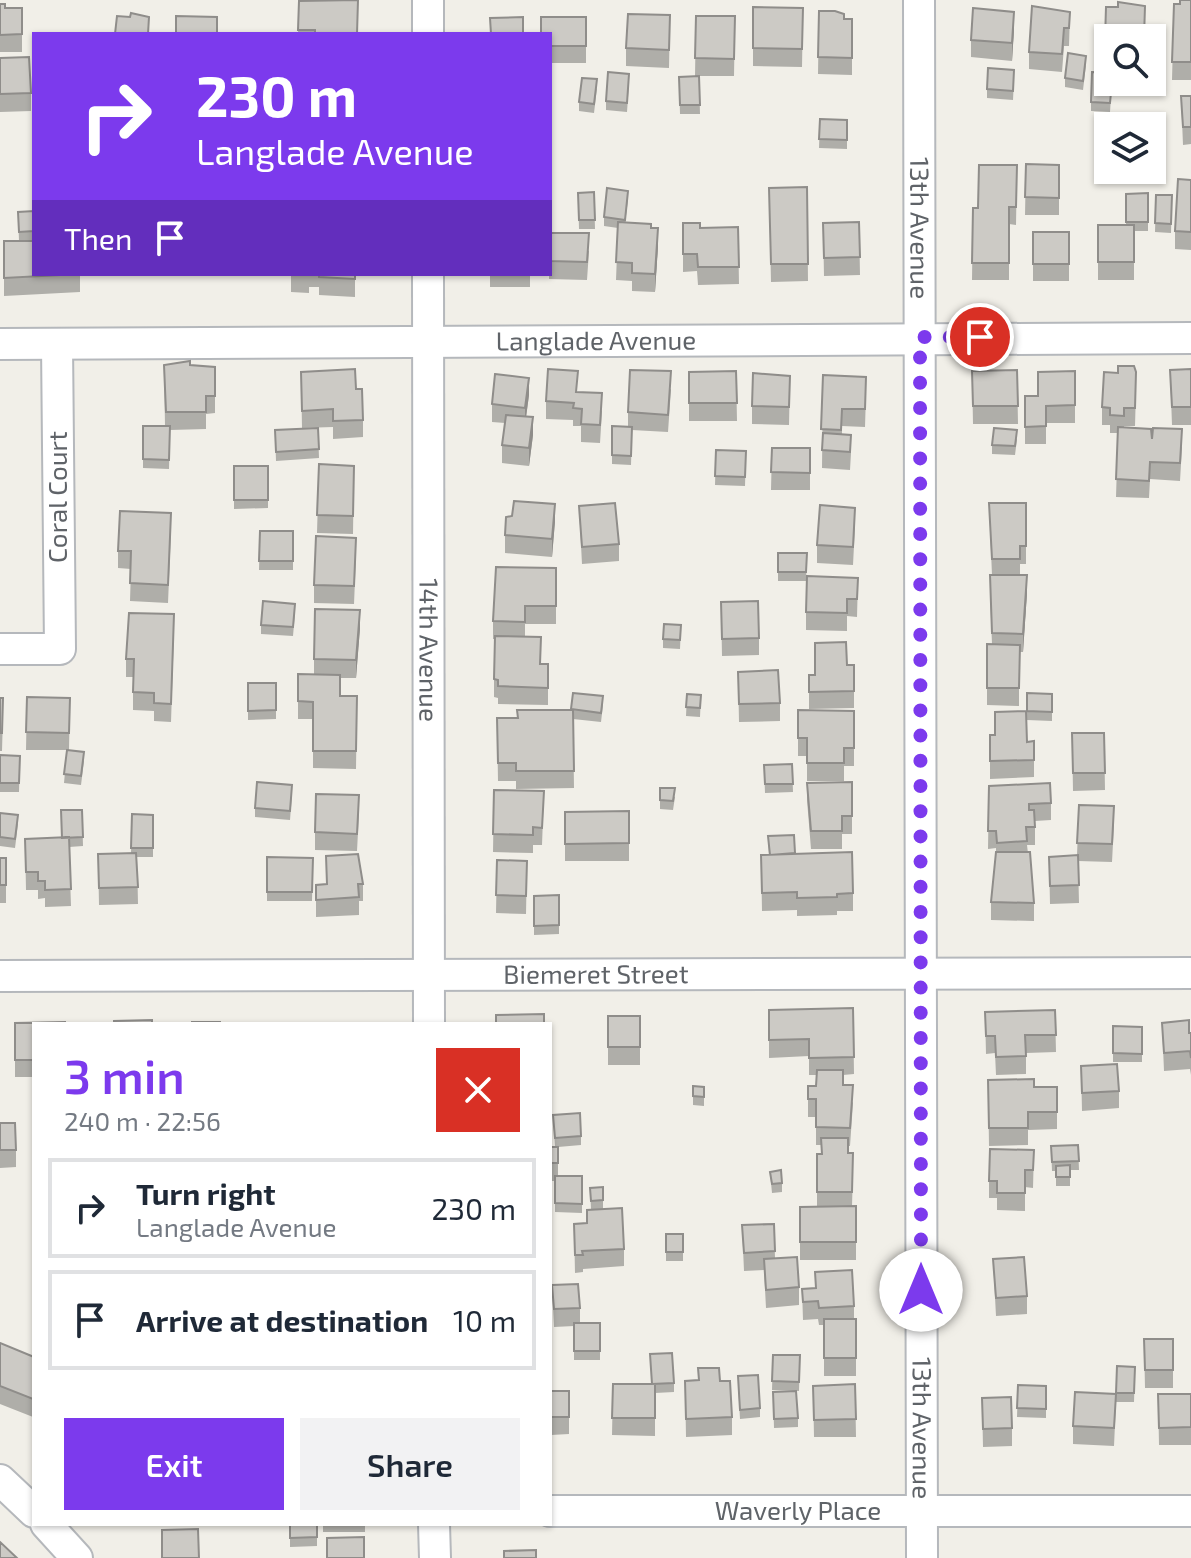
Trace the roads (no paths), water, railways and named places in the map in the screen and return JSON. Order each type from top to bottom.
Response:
[{"type":"street","points":[[428,0],[428,32]]},
{"type":"street","name":"13th Avenue","points":[[919,0],[922,1558]]},
{"type":"street","name":"14th Avenue","points":[[428,276],[429,1022]]},
{"type":"street","name":"Langlade Avenue","points":[[0,344],[1191,338]]},
{"type":"street","name":"Coral Court","points":[[0,649],[60,649],[57,344]]},
{"type":"street","name":"Biemeret Street","points":[[0,976],[1191,973]]},
{"type":"street","points":[[0,1480],[32,1510]]},
{"type":"street","name":"Waverly Place","points":[[552,1511],[1191,1511]]},
{"type":"street","points":[[48,1526],[77,1558]]},
{"type":"street","points":[[434,1526],[435,1558]]}]
